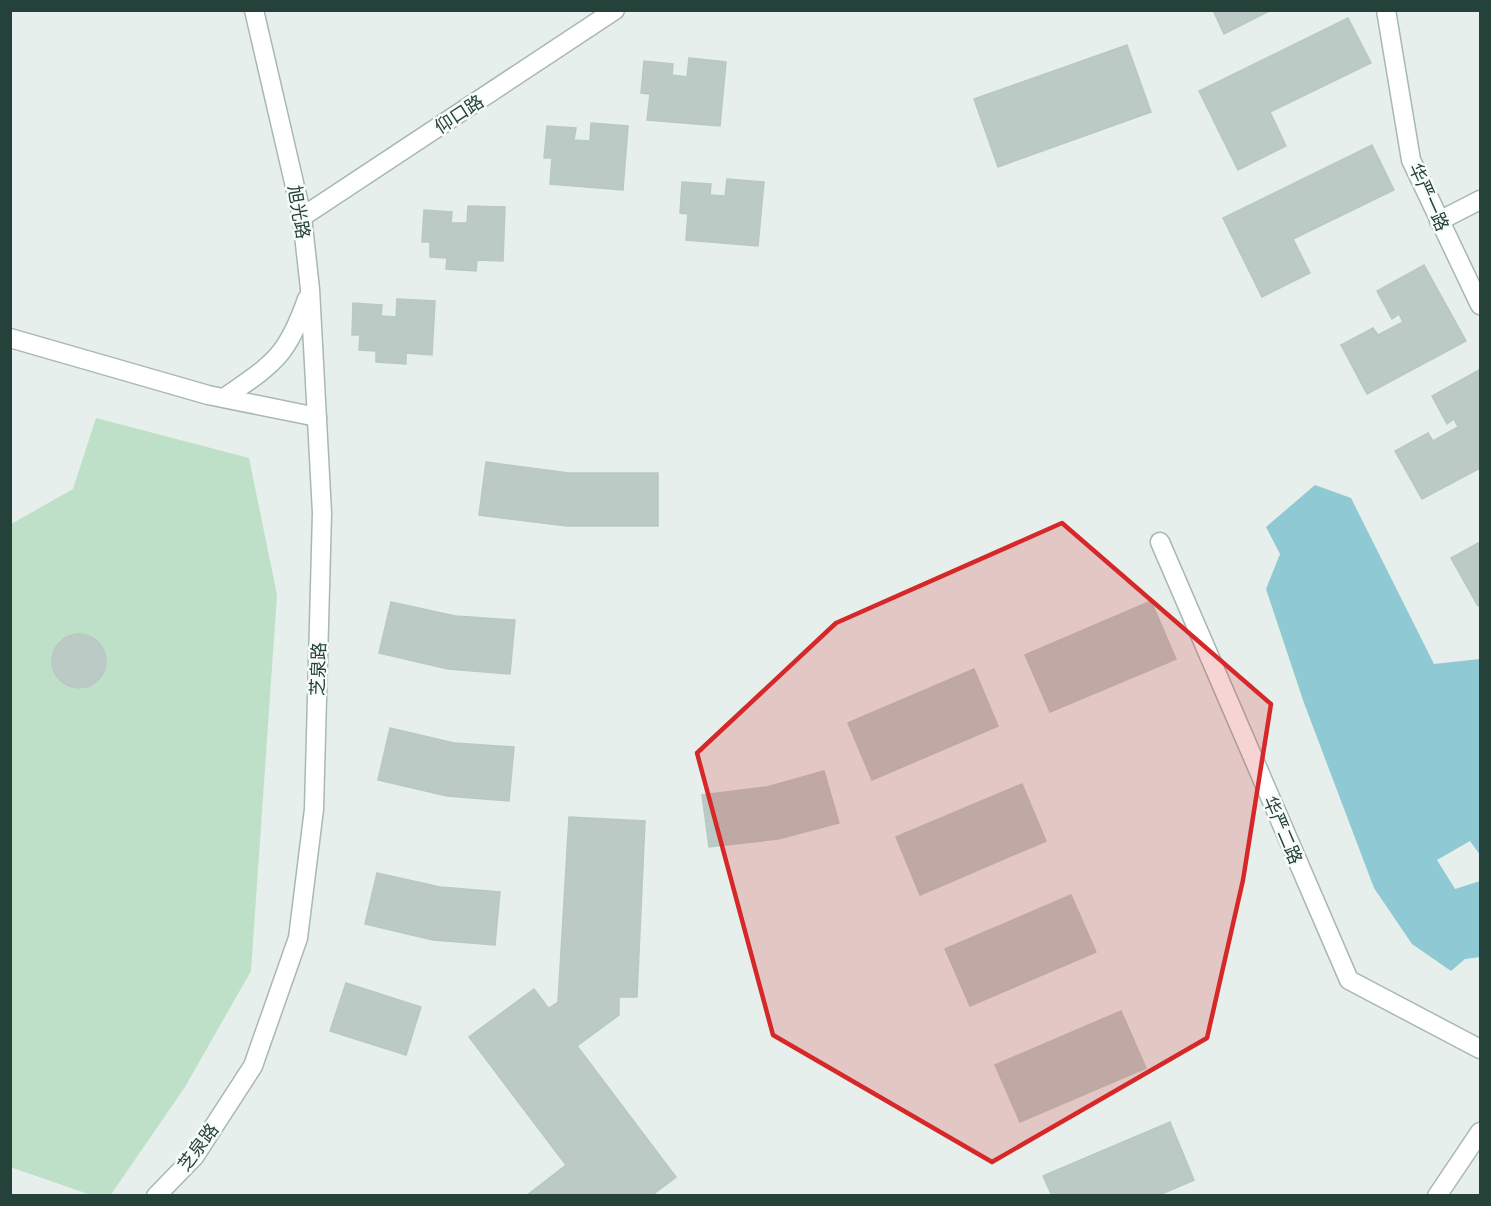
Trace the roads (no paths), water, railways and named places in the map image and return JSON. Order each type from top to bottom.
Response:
[{"type":"street","name":"旭光路","points":[[254,10],[302,217],[310,289],[317,417]]},
{"type":"street","name":"仰口路","points":[[302,217],[615,10]]},
{"type":"street","name":"华严一路","points":[[1386,10],[1386,24],[1411,160],[1480,305]]},
{"type":"street","points":[[1439,221],[1480,200]]},
{"type":"street","points":[[224,398],[281,355],[296,331],[310,289]]},
{"type":"street","points":[[10,338],[224,398],[317,417]]},
{"type":"street","name":"芝泉路","points":[[156,1196],[194,1157],[253,1066],[298,938],[314,809],[322,513],[317,417]]},
{"type":"street","name":"华严二路","points":[[1160,542],[1349,980],[1480,1049]]},
{"type":"street","points":[[1437,1196],[1480,1132]]},
{"type":"water","points":[[1315,485],[1351,498],[1434,664],[1480,659],[1480,855],[1470,841],[1437,860],[1455,889],[1480,881],[1480,957],[1465,959],[1451,971],[1412,944],[1374,888],[1304,703],[1266,589],[1280,554],[1266,527]]}]
